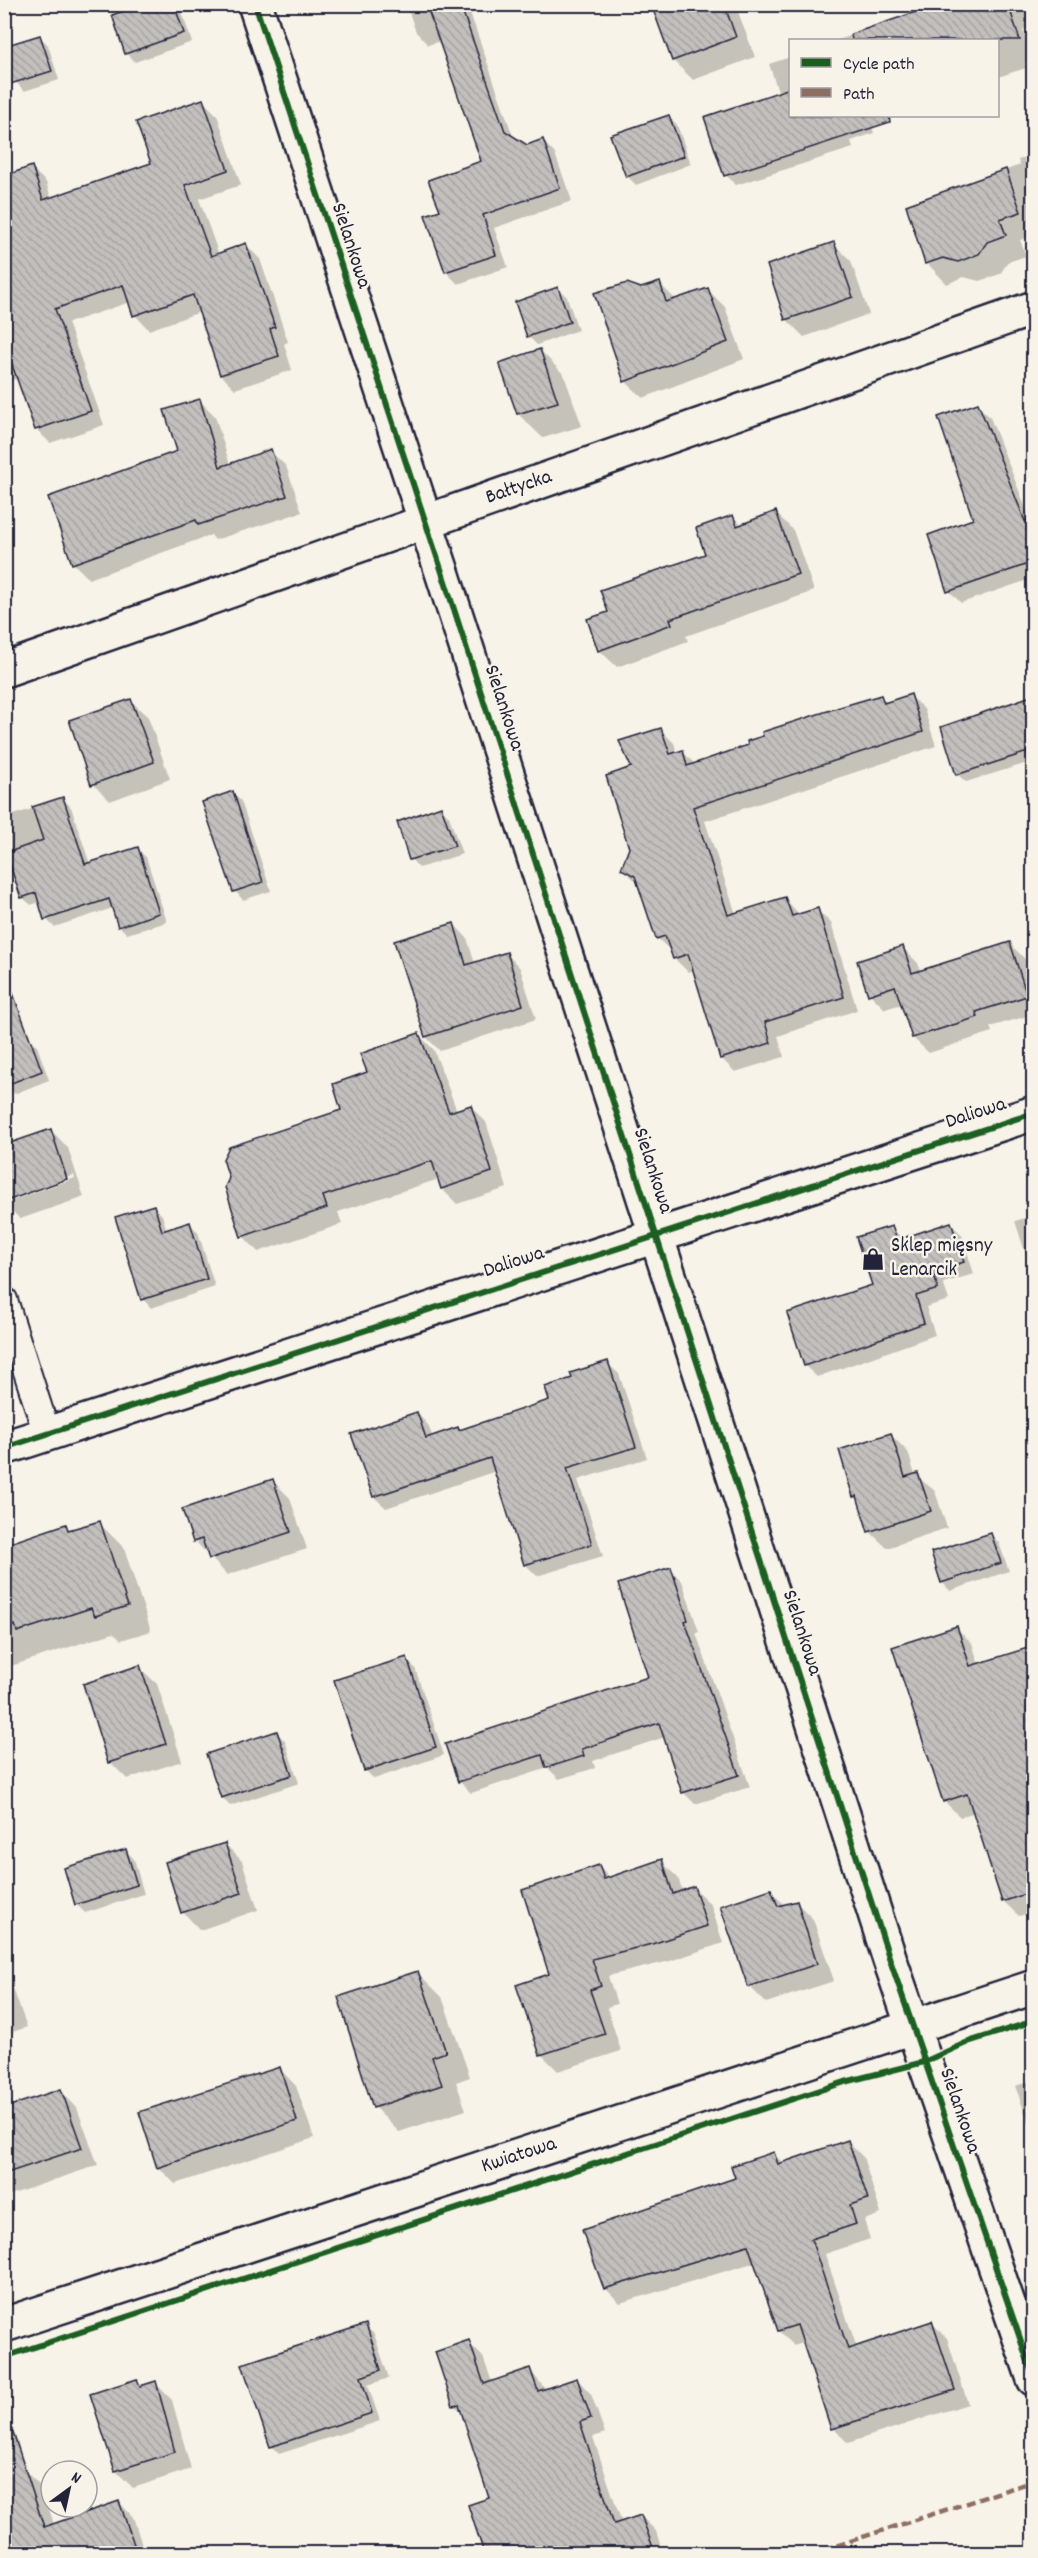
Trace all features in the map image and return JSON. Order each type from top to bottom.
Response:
[{"type":"street","name":"Sielankowa","points":[[255,4],[423,522],[445,581],[912,2026],[1034,2379]]},
{"type":"street","name":"Bałtycka","points":[[4,670],[1034,308]]},
{"type":"street","name":"Daliowa","points":[[4,1448],[1034,1113]]},
{"type":"street","name":"Kwiatowa","points":[[4,2325],[1034,1987]]},
{"type":"lane","points":[[4,1300],[47,1434]]},
{"type":"building","points":[[143,4],[174,4],[184,33],[125,54],[112,15]]},
{"type":"building","points":[[426,4],[460,4],[505,131],[527,145],[543,139],[560,188],[483,215],[496,255],[445,272],[425,215],[440,210],[428,180],[481,161]]},
{"type":"building","points":[[651,4],[724,4],[736,37],[672,61]]},
{"type":"building","points":[[939,4],[1008,4],[1020,40],[852,39],[851,34]]},
{"type":"building","points":[[40,35],[52,71],[4,86],[4,46]]},
{"type":"building","points":[[789,88],[789,117],[889,117],[890,122],[724,176],[704,117]]},
{"type":"building","points":[[203,99],[228,170],[185,185],[211,256],[246,243],[275,327],[270,329],[279,356],[220,375],[193,295],[133,316],[123,285],[55,309],[91,411],[35,430],[11,362],[4,364],[4,176],[32,166],[43,200],[151,163],[136,122]]},
{"type":"building","points":[[669,115],[684,156],[626,177],[610,135]]},
{"type":"building","points":[[1006,169],[1021,212],[1000,219],[1006,235],[987,242],[979,254],[958,262],[943,258],[925,264],[906,205]]},
{"type":"building","points":[[834,242],[853,297],[785,320],[767,265]]},
{"type":"building","points":[[660,282],[666,302],[708,288],[728,342],[624,382],[594,293],[627,283],[641,288]]},
{"type":"building","points":[[558,287],[570,322],[527,337],[515,302]]},
{"type":"building","points":[[540,349],[558,402],[517,414],[499,363]]},
{"type":"building","points":[[200,399],[220,467],[271,449],[287,496],[198,525],[196,520],[72,564],[48,497],[177,451],[164,410]]},
{"type":"building","points":[[978,403],[1025,521],[1034,518],[1034,562],[947,592],[928,535],[973,519],[938,417]]},
{"type":"building","points":[[776,511],[798,574],[670,619],[672,624],[598,651],[587,619],[608,612],[600,590],[705,554],[696,528],[733,515],[737,526]]},
{"type":"building","points":[[911,694],[923,732],[693,807],[728,915],[785,897],[792,916],[818,908],[844,997],[765,1022],[771,1043],[720,1059],[688,954],[673,959],[665,936],[656,939],[635,876],[621,869],[629,848],[606,776],[631,767],[619,741],[661,728],[670,754],[683,750],[687,766],[748,745],[747,741],[763,736],[762,732],[881,695],[884,703]]},
{"type":"building","points":[[1034,695],[1034,750],[956,775],[941,727]]},
{"type":"building","points":[[131,699],[154,762],[91,785],[69,720]]},
{"type":"building","points":[[233,791],[263,882],[233,892],[202,802]]},
{"type":"building","points":[[63,797],[85,864],[138,847],[159,913],[118,927],[109,899],[44,920],[36,893],[21,898],[6,853],[43,840],[32,807]]},
{"type":"building","points":[[441,806],[455,846],[409,860],[397,822]]},
{"type":"building","points":[[454,923],[466,965],[507,952],[523,1005],[425,1037],[394,941]]},
{"type":"building","points":[[1010,942],[1027,996],[976,1012],[978,1017],[912,1038],[895,986],[868,995],[857,961],[903,946],[912,973]]},
{"type":"building","points":[[8,980],[42,1071],[4,1086],[4,981]]},
{"type":"building","points":[[419,1033],[449,1112],[471,1105],[492,1172],[441,1189],[432,1161],[323,1196],[327,1208],[241,1237],[225,1187],[229,1178],[223,1159],[229,1147],[341,1110],[333,1084],[367,1072],[360,1054]]},
{"type":"building","points":[[51,1129],[67,1179],[4,1202],[4,1145]]},
{"type":"building","points":[[154,1205],[162,1231],[190,1222],[207,1279],[141,1300],[115,1217]]},
{"type":"building","points":[[951,1222],[964,1262],[933,1272],[938,1289],[916,1296],[924,1323],[804,1366],[787,1313],[872,1285],[856,1237],[892,1226],[897,1240]]},
{"type":"building","points":[[608,1361],[636,1447],[567,1468],[592,1544],[524,1565],[490,1458],[373,1497],[351,1434],[417,1412],[426,1438],[458,1427],[459,1430],[549,1400],[545,1387],[572,1378],[570,1373]]},
{"type":"building","points":[[891,1433],[905,1477],[918,1473],[931,1511],[868,1532],[857,1496],[853,1497],[839,1450]]},
{"type":"building","points":[[273,1479],[291,1532],[209,1559],[202,1539],[193,1542],[182,1509]]},
{"type":"building","points":[[100,1521],[128,1606],[95,1616],[91,1608],[17,1632],[15,1625],[4,1629],[4,1545],[66,1524],[68,1530]]},
{"type":"building","points":[[991,1533],[1001,1563],[941,1583],[931,1552]]},
{"type":"building","points":[[671,1567],[688,1620],[685,1621],[739,1775],[682,1793],[659,1723],[582,1749],[584,1756],[546,1768],[542,1755],[458,1782],[445,1744],[648,1677],[618,1584]]},
{"type":"building","points":[[957,1626],[970,1666],[1034,1646],[1034,1891],[1002,1902],[967,1794],[943,1802],[892,1647]]},
{"type":"building","points":[[407,1657],[436,1747],[364,1771],[334,1680]]},
{"type":"building","points":[[140,1665],[166,1744],[108,1763],[83,1684]]},
{"type":"building","points":[[277,1731],[292,1775],[221,1798],[206,1754]]},
{"type":"building","points":[[225,1843],[242,1893],[181,1913],[165,1862]]},
{"type":"building","points":[[126,1849],[137,1885],[75,1905],[64,1868]]},
{"type":"building","points":[[662,1859],[673,1894],[694,1886],[707,1926],[652,1944],[592,1959],[601,1986],[590,1990],[605,2034],[540,2055],[516,1985],[549,1974],[522,1890],[599,1865],[604,1879]]},
{"type":"building","points":[[771,1889],[778,1906],[797,1901],[817,1964],[748,1987],[720,1906]]},
{"type":"building","points":[[418,1971],[446,2052],[432,2057],[442,2085],[373,2108],[338,1997]]},
{"type":"building","points":[[280,2067],[297,2121],[157,2168],[139,2112]]},
{"type":"building","points":[[61,2089],[82,2148],[4,2174],[4,2108]]},
{"type":"building","points":[[848,2140],[868,2199],[850,2205],[856,2224],[811,2239],[848,2349],[932,2321],[955,2390],[831,2429],[797,2325],[778,2331],[748,2245],[604,2289],[582,2230],[735,2178],[731,2166],[774,2152],[778,2164]]},
{"type":"building","points":[[366,2324],[381,2370],[361,2377],[372,2413],[270,2447],[242,2364]]},
{"type":"building","points":[[469,2340],[484,2384],[530,2368],[538,2391],[577,2378],[591,2418],[580,2422],[614,2524],[641,2515],[655,2553],[484,2553],[468,2505],[489,2498],[459,2405],[453,2406],[435,2352]]},
{"type":"building","points":[[137,2379],[140,2386],[156,2381],[175,2452],[115,2471],[90,2394]]},
{"type":"building","points":[[11,2426],[39,2512],[39,2519],[41,2519],[44,2527],[67,2519],[99,2519],[99,2508],[119,2501],[137,2553],[4,2553],[4,2427]]},
{"type":"marked path","points":[[811,2554],[1034,2481]]},
{"type":"cycle path","points":[[255,4],[441,569],[890,1960],[1034,2379]]},
{"type":"cycle path","points":[[4,1448],[1034,1113]]},
{"type":"cycle path","points":[[4,2357],[845,2082],[924,2062],[968,2042],[1034,2021]]},
{"type":"place","name":"Sklep mięsny Lenarcik","points":[[873,1259]]}]
